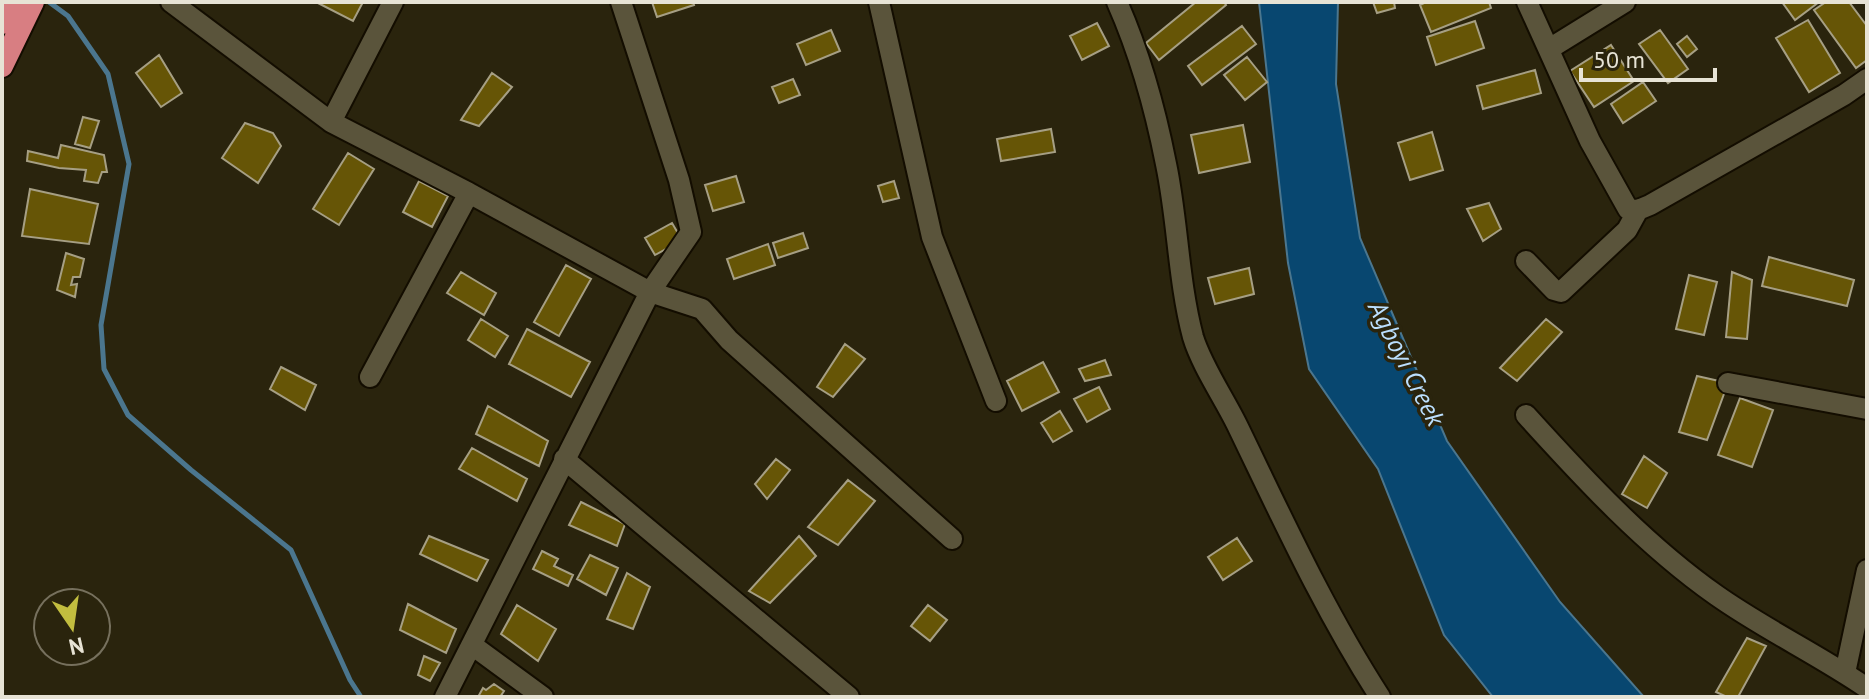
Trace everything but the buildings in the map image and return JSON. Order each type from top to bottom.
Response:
[{"type":"highway","points":[[2,66],[16,12]]},
{"type":"street","points":[[171,2],[331,122],[650,292],[702,309],[729,340],[952,539]]},
{"type":"street","points":[[331,122],[393,2]]},
{"type":"street","points":[[445,697],[650,292],[691,232],[679,180],[621,2]]},
{"type":"street","points":[[879,2],[932,237],[996,401]]},
{"type":"street","points":[[1117,2],[1138,50],[1166,166],[1181,285],[1195,342],[1285,528],[1352,655],[1380,697]]},
{"type":"street","points":[[1527,2],[1590,141],[1623,203],[1628,209],[1638,210]]},
{"type":"street","points":[[1549,49],[1625,2]]},
{"type":"street","points":[[1526,261],[1554,290],[1561,292],[1627,230],[1638,210],[1844,95],[1867,79]]},
{"type":"street","points":[[370,377],[469,193]]},
{"type":"street","points":[[1728,383],[1867,409]]},
{"type":"street","points":[[1526,415],[1581,476],[1660,552],[1718,596],[1867,688]]},
{"type":"street","points":[[564,459],[849,697]]},
{"type":"street","points":[[1845,673],[1867,570]]},
{"type":"street","points":[[472,645],[543,697]]},
{"type":"water","name":"Agboyi Creek","points":[[1259,2],[1338,2],[1336,84],[1360,238],[1447,441],[1560,602],[1644,697],[1493,697],[1444,635],[1378,469],[1309,369],[1288,263]]},
{"type":"waterway","points":[[49,2],[68,16],[108,74],[129,164],[101,325],[104,369],[128,415],[291,550],[350,680],[361,697]]}]
